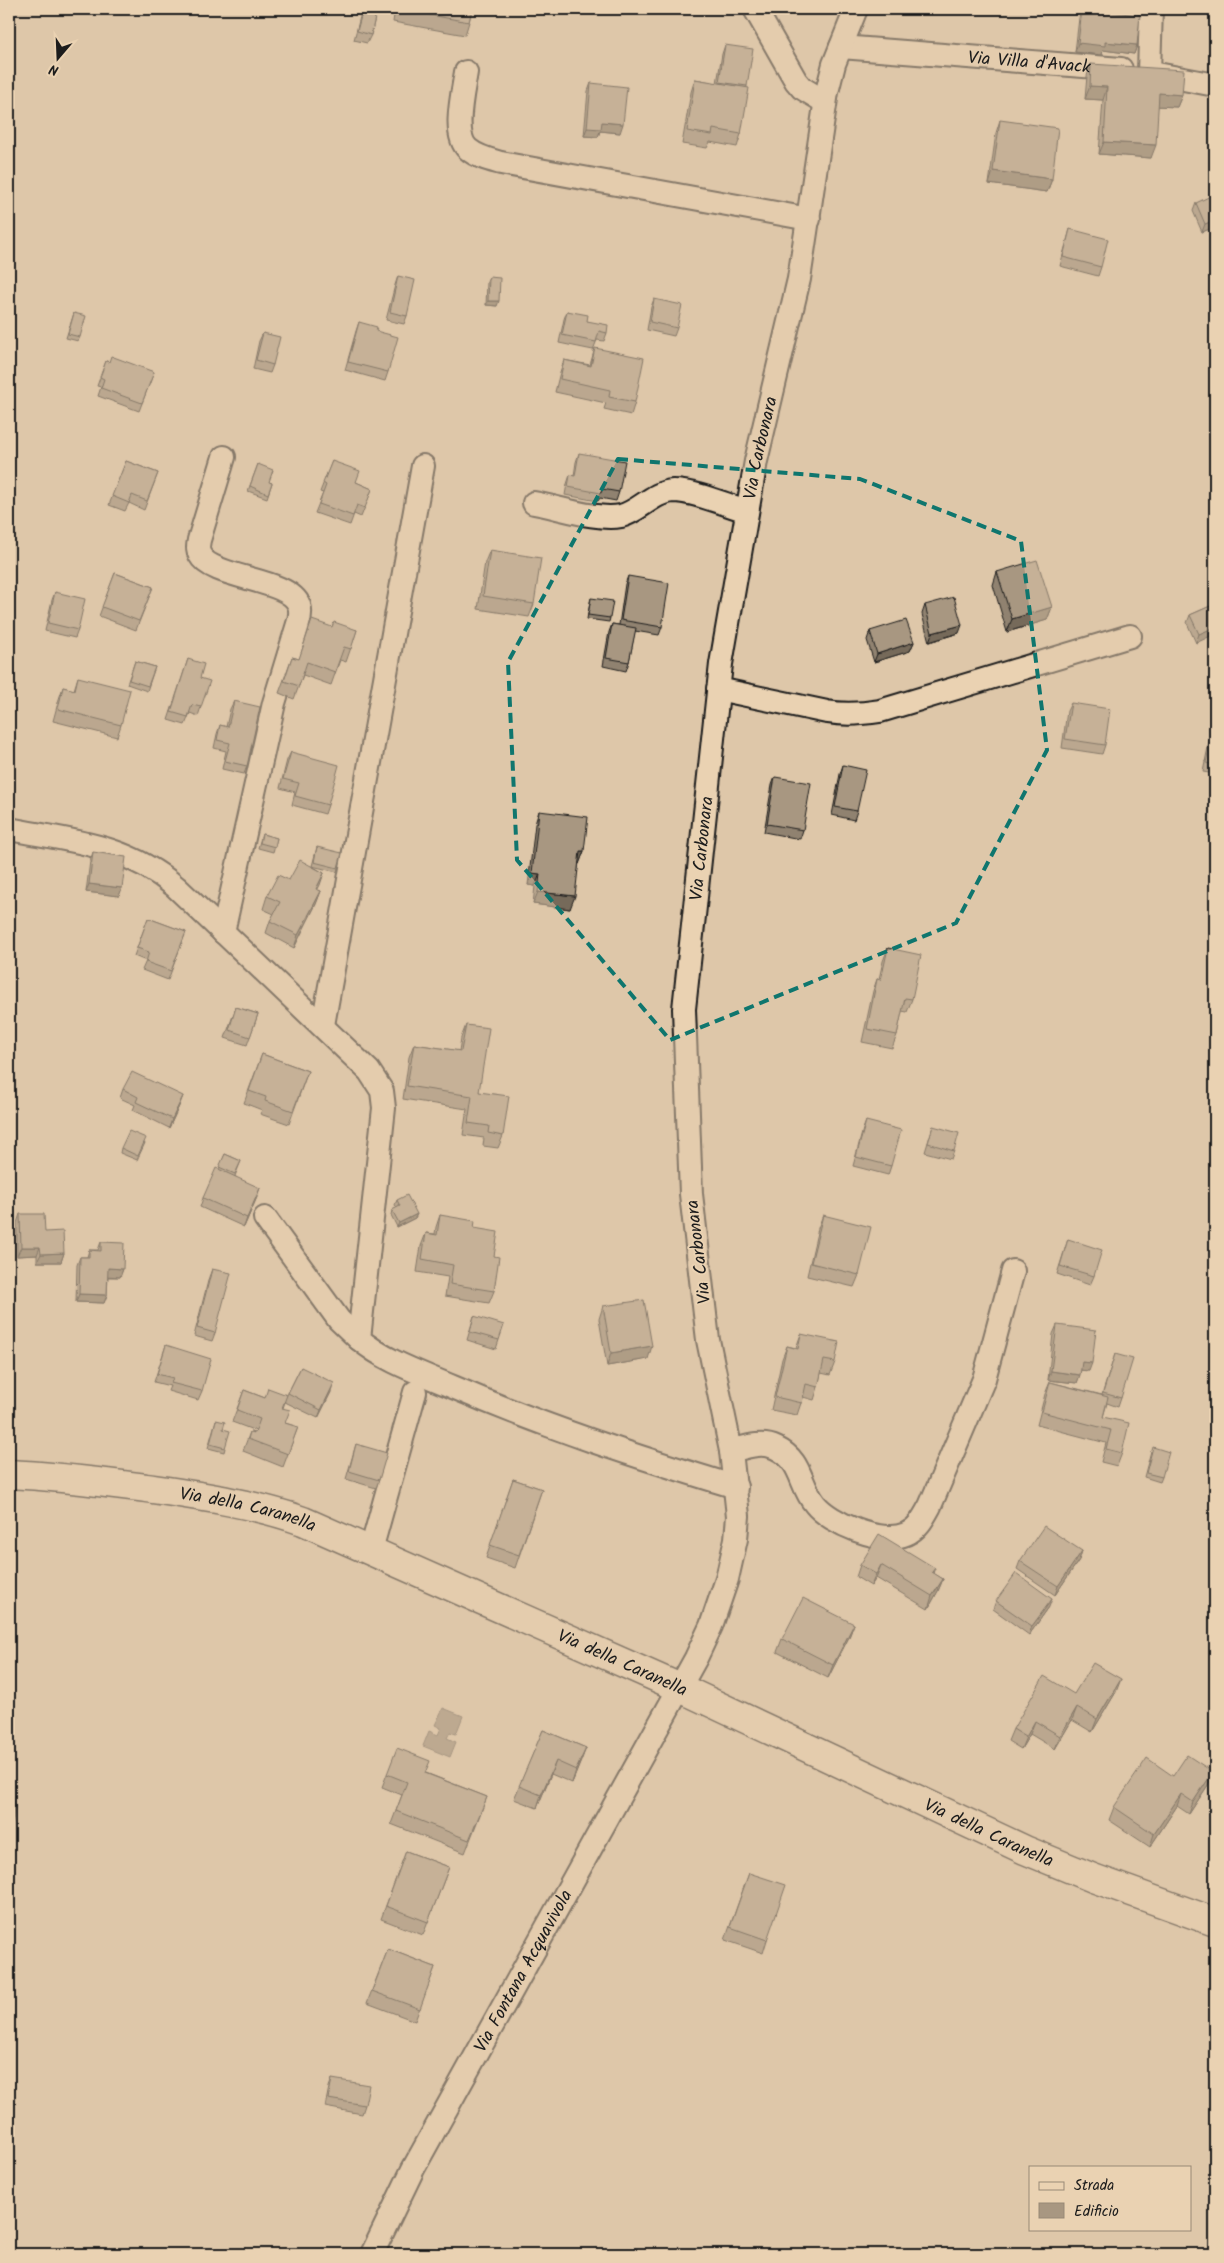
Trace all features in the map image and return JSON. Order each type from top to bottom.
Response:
[{"type":"main road","name":"Via della Caranella","points":[[9,1474],[84,1480],[235,1502],[295,1518],[678,1688],[1025,1850],[1105,1883],[1215,1922]]},
{"type":"street","points":[[754,9],[796,81],[813,96],[825,102]]},
{"type":"street","name":"Via Carbonara","points":[[678,1688],[705,1640],[727,1579],[737,1527],[736,1487],[731,1451],[708,1340],[691,1194],[684,1009],[718,690],[747,511],[756,461],[793,314],[831,73],[856,9]]},
{"type":"street","points":[[1149,72],[1151,9]]},
{"type":"street","name":"Via Villa d'Avack","points":[[841,47],[1149,72],[1215,85]]},
{"type":"street","points":[[466,72],[460,135],[467,149],[482,158],[809,219]]},
{"type":"street","points":[[223,932],[269,724],[298,624],[300,610],[298,603],[287,592],[212,566],[200,555],[199,540],[224,456]]},
{"type":"street","points":[[323,1025],[422,466]]},
{"type":"street","points":[[534,503],[612,516],[630,513],[658,496],[672,491],[691,494],[747,511]]},
{"type":"street","points":[[718,690],[827,712],[863,714],[880,711],[1130,636]]},
{"type":"street","points":[[9,829],[105,848],[134,858],[169,881],[323,1025],[373,1076],[382,1091],[384,1100],[359,1339]]},
{"type":"street","points":[[265,1218],[339,1320],[359,1339],[389,1359],[531,1420],[646,1460],[736,1487]]},
{"type":"street","points":[[731,1451],[760,1445],[777,1448],[796,1465],[809,1496],[820,1510],[832,1520],[874,1534],[892,1536],[907,1534],[920,1522],[930,1506],[976,1400],[997,1337],[1014,1271]]},
{"type":"street","points":[[370,1550],[415,1392]]},
{"type":"street","name":"Via Fontana Acquavivola","points":[[372,2254],[413,2169],[678,1688]]},
{"type":"highlighted area","points":[[618,459],[860,479],[1021,541],[1047,750],[956,923],[670,1040],[517,860],[508,662]]},
{"type":"shaded area","points":[[443,1708],[463,1716],[456,1734],[450,1732],[447,1738],[456,1742],[450,1757],[423,1746],[429,1731],[438,1735],[441,1728],[435,1725]]},
{"type":"building","points":[[363,9],[377,9],[371,35],[357,31]]},
{"type":"building","points":[[397,9],[472,9],[469,22]]},
{"type":"building","points":[[1082,9],[1140,15],[1137,45],[1105,42],[1105,46],[1078,43]]},
{"type":"building","points":[[725,45],[753,49],[747,86],[719,82]]},
{"type":"building","points":[[1091,64],[1184,70],[1182,95],[1159,93],[1156,145],[1104,142],[1107,87],[1090,86]]},
{"type":"building","points":[[695,79],[749,88],[741,134],[713,129],[712,135],[687,131]]},
{"type":"building","points":[[591,83],[627,87],[623,124],[602,122],[601,129],[587,128]]},
{"type":"building","points":[[1000,120],[1058,128],[1052,179],[993,171]]},
{"type":"building","points":[[1215,194],[1215,220],[1205,224],[1196,203]]},
{"type":"building","points":[[1070,229],[1108,239],[1101,267],[1063,257]]},
{"type":"building","points":[[398,276],[415,280],[407,316],[390,312]]},
{"type":"building","points":[[489,277],[500,278],[499,301],[488,301]]},
{"type":"building","points":[[654,299],[682,305],[677,328],[650,322]]},
{"type":"building","points":[[567,311],[588,315],[587,321],[608,325],[607,333],[599,331],[596,342],[562,335]]},
{"type":"building","points":[[74,313],[86,316],[80,337],[68,334]]},
{"type":"building","points":[[359,322],[377,327],[376,331],[398,337],[388,372],[348,362]]},
{"type":"building","points":[[263,333],[280,337],[273,365],[256,360]]},
{"type":"building","points":[[595,348],[644,358],[635,402],[609,397],[610,390],[560,379],[564,360],[591,366]]},
{"type":"building","points":[[111,356],[154,372],[142,403],[101,388],[104,379],[100,377],[106,361],[109,362]]},
{"type":"building","points":[[579,453],[625,461],[619,492],[602,489],[601,493],[568,487],[570,475],[575,476]]},
{"type":"building","points":[[126,461],[158,473],[147,501],[132,495],[129,503],[112,496]]},
{"type":"building","points":[[332,461],[360,471],[356,482],[372,489],[365,508],[357,505],[353,516],[319,504],[326,485],[323,483]]},
{"type":"building","points":[[258,464],[273,470],[269,482],[272,483],[268,494],[250,486]]},
{"type":"building","points":[[490,550],[541,558],[534,604],[483,596]]},
{"type":"building","points":[[1037,560],[1052,607],[1012,619],[997,572]]},
{"type":"building","points":[[115,573],[153,587],[139,621],[102,607]]},
{"type":"building","points":[[628,576],[669,583],[662,627],[621,620]]},
{"type":"building","points":[[55,592],[85,599],[78,630],[48,623]]},
{"type":"building","points":[[954,597],[962,625],[932,633],[925,605]]},
{"type":"building","points":[[591,598],[613,601],[610,618],[588,615]]},
{"type":"building","points":[[1215,604],[1215,627],[1199,634],[1190,615]]},
{"type":"building","points":[[312,620],[332,627],[334,622],[357,630],[351,649],[344,647],[335,672],[307,662],[299,686],[284,681],[292,657],[299,659]]},
{"type":"building","points":[[906,620],[914,642],[877,654],[870,631]]},
{"type":"building","points":[[612,624],[636,628],[629,662],[606,658]]},
{"type":"building","points":[[188,659],[204,664],[200,678],[210,681],[201,707],[192,705],[188,717],[171,712]]},
{"type":"building","points":[[135,661],[155,667],[148,686],[129,680]]},
{"type":"building","points":[[78,677],[130,690],[121,725],[58,709],[63,687],[75,690]]},
{"type":"building","points":[[234,701],[260,707],[247,766],[225,761],[230,743],[217,740],[220,725],[228,727]]},
{"type":"building","points":[[1071,703],[1110,709],[1105,745],[1065,739]]},
{"type":"building","points":[[1212,733],[1215,734],[1215,765],[1206,763]]},
{"type":"building","points":[[291,752],[339,765],[328,805],[295,796],[299,783],[283,779]]},
{"type":"building","points":[[843,765],[866,770],[857,811],[835,807]]},
{"type":"building","points":[[775,777],[811,783],[803,830],[767,824]]},
{"type":"building","points":[[539,811],[588,817],[584,851],[580,851],[575,896],[538,892],[540,874],[532,873]]},
{"type":"building","points":[[262,834],[277,838],[275,847],[260,843]]},
{"type":"building","points":[[317,847],[342,853],[338,868],[314,862]]},
{"type":"building","points":[[93,852],[126,857],[122,888],[89,884]]},
{"type":"building","points":[[300,860],[324,873],[316,889],[321,891],[298,935],[270,921],[280,902],[267,896],[278,875],[289,880]]},
{"type":"building","points":[[148,918],[186,932],[171,971],[146,962],[149,952],[137,948]]},
{"type":"building","points":[[888,948],[921,955],[912,999],[905,998],[897,1035],[867,1029],[877,979],[881,980]]},
{"type":"building","points":[[236,1007],[258,1014],[250,1037],[229,1030]]},
{"type":"building","points":[[466,1025],[489,1028],[479,1092],[509,1096],[503,1136],[488,1133],[489,1126],[468,1123],[472,1096],[407,1086],[414,1044],[461,1051]]},
{"type":"building","points":[[262,1054],[308,1071],[293,1111],[265,1101],[266,1097],[249,1091]]},
{"type":"building","points":[[132,1072],[183,1096],[172,1119],[136,1102],[138,1097],[123,1089]]},
{"type":"building","points":[[866,1121],[901,1130],[891,1166],[856,1157]]},
{"type":"building","points":[[933,1126],[959,1133],[954,1151],[928,1143]]},
{"type":"building","points":[[129,1131],[146,1138],[138,1156],[121,1148]]},
{"type":"building","points":[[225,1154],[241,1161],[235,1174],[219,1167]]},
{"type":"building","points":[[216,1168],[260,1188],[247,1218],[203,1198]]},
{"type":"building","points":[[407,1195],[417,1214],[399,1223],[392,1210],[400,1206],[397,1200]]},
{"type":"building","points":[[9,1207],[11,1207],[11,1238],[9,1238]]},
{"type":"building","points":[[20,1214],[44,1214],[45,1232],[63,1231],[64,1253],[41,1254],[40,1247],[21,1247]]},
{"type":"building","points":[[440,1215],[475,1221],[474,1228],[498,1232],[494,1256],[499,1257],[494,1291],[450,1284],[453,1265],[422,1259],[426,1233],[437,1235]]},
{"type":"building","points":[[823,1215],[871,1227],[859,1275],[811,1263]]},
{"type":"building","points":[[1068,1239],[1102,1250],[1094,1276],[1060,1266]]},
{"type":"building","points":[[101,1242],[124,1243],[123,1269],[108,1268],[107,1295],[79,1294],[80,1257],[89,1257],[89,1250],[101,1251]]},
{"type":"building","points":[[212,1269],[231,1273],[215,1333],[197,1328]]},
{"type":"building","points":[[644,1300],[652,1346],[611,1353],[603,1306]]},
{"type":"building","points":[[474,1316],[504,1325],[499,1340],[470,1332]]},
{"type":"building","points":[[1057,1325],[1096,1330],[1092,1363],[1082,1362],[1080,1375],[1051,1371]]},
{"type":"building","points":[[801,1334],[839,1342],[835,1362],[824,1360],[818,1387],[806,1384],[802,1403],[775,1397],[787,1346],[798,1349]]},
{"type":"building","points":[[166,1345],[211,1359],[202,1391],[171,1383],[173,1378],[157,1374]]},
{"type":"building","points":[[1115,1354],[1133,1359],[1121,1398],[1103,1393]]},
{"type":"building","points":[[301,1367],[334,1383],[321,1410],[288,1393]]},
{"type":"building","points":[[1050,1382],[1108,1397],[1103,1417],[1129,1423],[1122,1453],[1106,1449],[1111,1430],[1042,1412]]},
{"type":"building","points":[[268,1388],[287,1395],[282,1408],[290,1410],[285,1423],[298,1427],[288,1454],[248,1439],[250,1432],[255,1433],[260,1419],[237,1410],[244,1390],[265,1398]]},
{"type":"building","points":[[216,1420],[225,1422],[223,1429],[230,1431],[225,1448],[210,1444]]},
{"type":"building","points":[[356,1444],[387,1453],[379,1480],[349,1471]]},
{"type":"building","points":[[1153,1447],[1169,1452],[1162,1477],[1146,1473]]},
{"type":"building","points":[[513,1479],[542,1489],[519,1555],[490,1545]]},
{"type":"building","points":[[1044,1526],[1082,1551],[1058,1586],[1020,1561]]},
{"type":"building","points":[[879,1534],[935,1568],[932,1572],[943,1579],[932,1596],[881,1565],[876,1574],[860,1565]]},
{"type":"building","points":[[1016,1573],[1052,1599],[1032,1626],[996,1601]]},
{"type":"building","points":[[803,1598],[854,1624],[833,1665],[782,1639]]},
{"type":"building","points":[[1093,1663],[1121,1679],[1097,1719],[1077,1707],[1060,1736],[1035,1721],[1026,1737],[1013,1729],[1044,1676],[1074,1694]]},
{"type":"building","points":[[543,1730],[586,1748],[576,1770],[556,1761],[541,1795],[519,1786]]},
{"type":"building","points":[[397,1748],[430,1761],[425,1773],[487,1797],[469,1840],[396,1811],[407,1782],[387,1774]]},
{"type":"building","points":[[1187,1755],[1213,1772],[1193,1802],[1181,1794],[1154,1834],[1114,1807],[1147,1758],[1173,1776]]},
{"type":"building","points":[[406,1851],[449,1867],[428,1922],[386,1906]]},
{"type":"building","points":[[749,1873],[786,1885],[767,1940],[730,1927]]},
{"type":"building","points":[[388,1949],[435,1967],[420,2009],[372,1991]]},
{"type":"building","points":[[332,2079],[369,2085],[365,2105],[328,2099]]},
{"type":"waterway","points":[[9,1792],[13,1805],[9,1831]]}]
